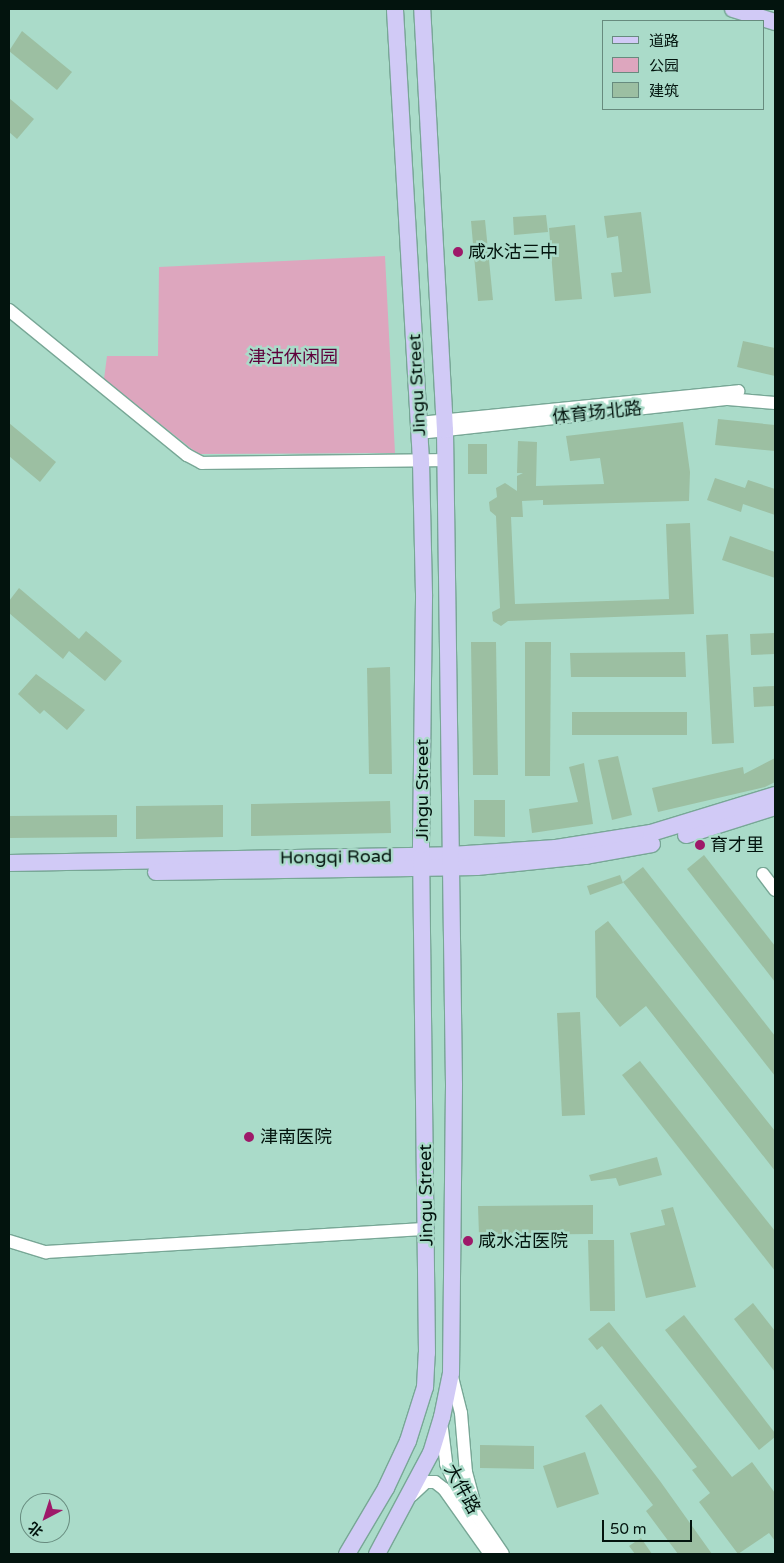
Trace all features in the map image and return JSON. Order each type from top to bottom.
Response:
[{"type":"main road","name":"Jingu Street","points":[[347,1554],[400,1457],[425,1387],[427,1229],[421,900],[424,594],[421,461],[395,9]]},
{"type":"main road","name":"Jingu Street","points":[[376,1554],[431,1453],[442,1417],[451,1373],[454,1084],[451,900],[448,863],[446,460],[422,9]]},
{"type":"main road","points":[[733,9],[775,22]]},
{"type":"main road","name":"Hongqi Road","points":[[477,861],[603,843],[691,822],[775,795]]},
{"type":"main road","name":"Hongqi Road","points":[[9,864],[448,863],[628,850],[721,826],[775,808]]},
{"type":"main road","points":[[451,900],[459,876],[477,861]]},
{"type":"main road","name":"Hongqi Road","points":[[9,873],[421,862]]},
{"type":"main road","points":[[421,900],[448,863]]},
{"type":"street","points":[[9,310],[187,455],[202,463],[446,460]]},
{"type":"street","name":"体育场北路","points":[[419,428],[722,390],[775,396]]},
{"type":"street","name":"体育场北路","points":[[445,425],[728,399],[775,403]]},
{"type":"street","points":[[763,874],[775,890]]},
{"type":"street","points":[[9,1241],[46,1252],[427,1229]]},
{"type":"street","points":[[451,1373],[461,1414],[466,1472],[479,1520]]},
{"type":"street","name":"大件路","points":[[442,1417],[446,1464],[479,1520],[503,1554]]},
{"type":"street","name":"大件路","points":[[403,1506],[418,1487],[426,1482],[435,1482],[454,1503],[490,1554]]},
{"type":"green space","name":"津沽休闲园","points":[[385,256],[395,453],[198,454],[104,379],[107,356],[158,356],[159,267]]},
{"type":"building","points":[[22,31],[72,72],[57,90],[9,51]]},
{"type":"building","points":[[9,98],[34,119],[17,139],[9,132]]},
{"type":"building","points":[[641,212],[651,293],[614,297],[611,273],[622,272],[618,236],[607,238],[604,216]]},
{"type":"building","points":[[546,215],[548,232],[514,235],[513,217]]},
{"type":"building","points":[[485,220],[493,300],[478,301],[471,221]]},
{"type":"building","points":[[575,225],[582,299],[555,301],[549,228]]},
{"type":"building","points":[[743,341],[775,348],[775,376],[737,367]]},
{"type":"building","points":[[718,419],[775,425],[775,451],[715,445]]},
{"type":"building","points":[[683,422],[690,472],[689,501],[543,505],[543,500],[522,501],[523,517],[511,517],[515,604],[669,599],[666,524],[690,523],[694,614],[508,621],[501,626],[493,621],[492,612],[500,608],[496,516],[490,511],[489,502],[497,497],[496,488],[505,483],[517,491],[517,476],[523,473],[517,473],[518,441],[537,442],[536,486],[604,484],[600,458],[570,461],[566,436]]},
{"type":"building","points":[[9,423],[56,462],[40,482],[9,456]]},
{"type":"building","points":[[468,444],[487,444],[487,474],[468,474]]},
{"type":"building","points":[[715,478],[745,488],[748,480],[775,489],[775,515],[743,504],[741,512],[707,500]]},
{"type":"building","points":[[730,536],[775,552],[775,578],[722,560]]},
{"type":"building","points":[[19,588],[79,639],[86,631],[122,661],[105,681],[69,651],[63,659],[9,613],[9,601]]},
{"type":"building","points":[[775,633],[775,654],[751,655],[750,634]]},
{"type":"building","points":[[728,634],[734,743],[712,744],[706,635]]},
{"type":"building","points":[[471,642],[496,642],[498,775],[473,775]]},
{"type":"building","points":[[525,642],[551,642],[550,776],[525,776]]},
{"type":"building","points":[[685,652],[686,677],[571,677],[570,653]]},
{"type":"building","points":[[390,667],[392,774],[369,774],[367,668]]},
{"type":"building","points":[[36,674],[85,710],[67,730],[44,710],[40,714],[18,694]]},
{"type":"building","points":[[775,686],[775,706],[754,707],[753,687]]},
{"type":"building","points":[[572,712],[687,712],[687,735],[572,735]]},
{"type":"building","points":[[618,756],[632,815],[612,820],[598,760]]},
{"type":"building","points":[[775,758],[775,782],[765,787],[658,812],[652,788],[743,767],[744,774]]},
{"type":"building","points":[[584,763],[593,824],[532,833],[529,809],[578,802],[569,767]]},
{"type":"building","points":[[474,800],[505,800],[505,837],[474,836]]},
{"type":"building","points":[[390,801],[391,833],[251,836],[251,804]]},
{"type":"building","points":[[223,805],[223,837],[136,839],[136,806]]},
{"type":"building","points":[[117,815],[117,837],[9,838],[9,816]]},
{"type":"building","points":[[704,855],[775,946],[775,982],[687,869]]},
{"type":"building","points":[[643,867],[775,1036],[775,1076],[623,882]]},
{"type":"building","points":[[620,875],[623,883],[590,895],[587,886]]},
{"type":"building","points":[[608,921],[775,1131],[775,1171],[646,1006],[620,1027],[596,997],[595,931]]},
{"type":"building","points":[[580,1012],[585,1115],[562,1116],[557,1013]]},
{"type":"building","points":[[640,1061],[775,1231],[775,1271],[622,1075]]},
{"type":"building","points":[[657,1157],[662,1175],[619,1186],[616,1178],[591,1181],[589,1175]]},
{"type":"building","points":[[593,1205],[593,1234],[479,1235],[478,1206]]},
{"type":"building","points":[[673,1207],[696,1287],[646,1298],[630,1233],[665,1225],[661,1210]]},
{"type":"building","points":[[588,1240],[614,1240],[615,1311],[590,1311]]},
{"type":"building","points":[[753,1303],[775,1331],[775,1372],[734,1319]]},
{"type":"building","points":[[684,1315],[775,1433],[775,1437],[759,1450],[665,1330]]},
{"type":"building","points":[[609,1322],[732,1477],[752,1462],[775,1493],[775,1541],[769,1533],[738,1554],[699,1502],[710,1493],[692,1470],[697,1467],[602,1346],[597,1350],[588,1339]]},
{"type":"building","points":[[601,1404],[660,1481],[712,1554],[678,1554],[646,1511],[653,1505],[585,1416]]},
{"type":"building","points":[[480,1445],[534,1446],[534,1469],[480,1468]]},
{"type":"building","points":[[585,1452],[599,1494],[557,1508],[543,1466]]},
{"type":"building","points":[[641,1538],[652,1554],[635,1554],[629,1546]]},
{"type":"place","name":"咸水沽三中","points":[[458,252]]},
{"type":"place","name":"育才里","points":[[700,845]]},
{"type":"place","name":"津南医院","points":[[249,1137]]},
{"type":"place","name":"咸水沽医院","points":[[468,1241]]}]
